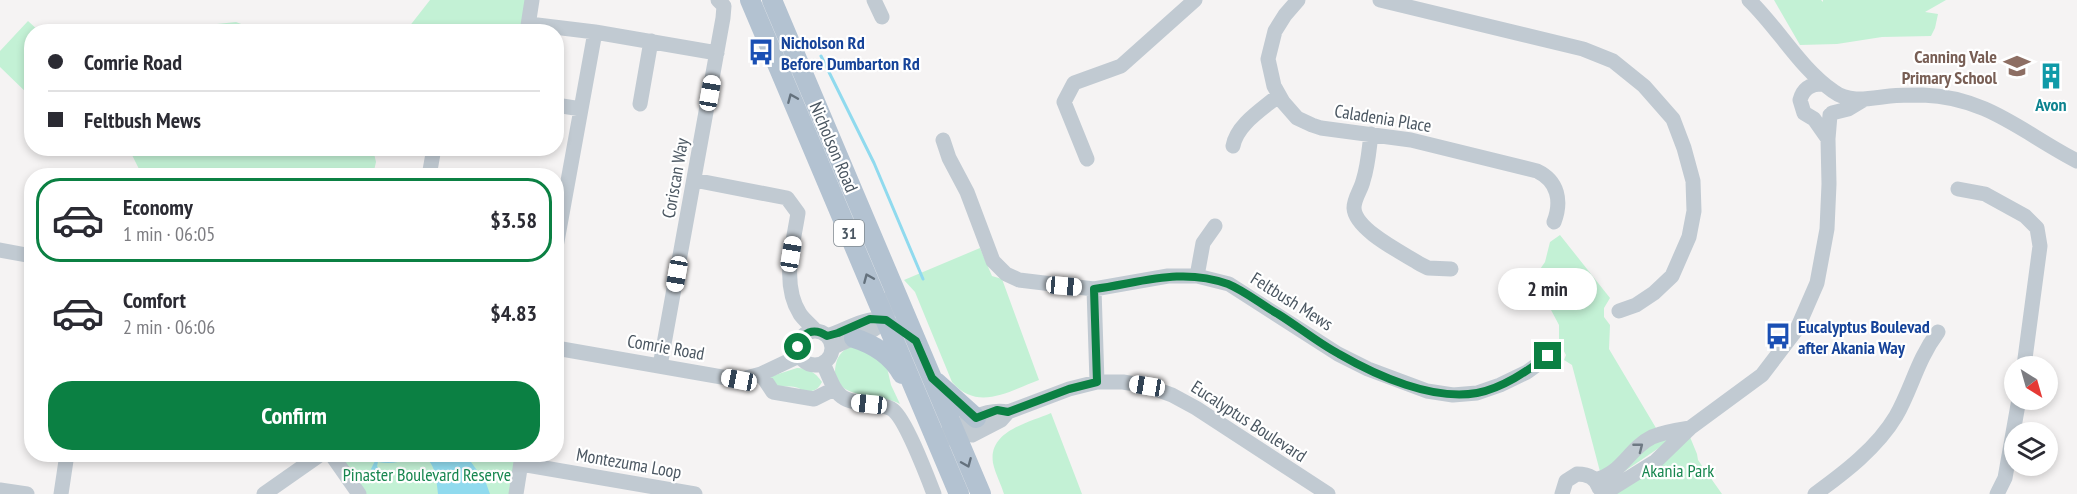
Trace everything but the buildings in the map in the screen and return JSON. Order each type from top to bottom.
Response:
[{"type":"main road","name":"Nicholson Road","points":[[750,0],[959,494]]},
{"type":"main road","name":"Nicholson Road","points":[[772,0],[981,494]]},
{"type":"main road","points":[[854,338],[873,345],[886,355],[901,371],[909,391],[923,410]]},
{"type":"main road","points":[[932,378],[976,418]]},
{"type":"street","points":[[529,24],[532,0]]},
{"type":"street","name":"Coriscan Way","points":[[660,366],[723,18],[724,6],[718,0]]},
{"type":"street","points":[[874,0],[882,17]]},
{"type":"street","points":[[1087,159],[1064,102],[1074,83],[1121,66],[1195,0]]},
{"type":"street","name":"Caladenia Place","points":[[1298,0],[1280,22],[1269,50],[1268,59],[1271,77],[1278,95],[1292,113],[1312,125],[1427,144],[1537,171],[1548,177],[1557,194],[1559,207],[1554,222]]},
{"type":"street","points":[[1380,0],[1583,49],[1613,61],[1644,86],[1673,119],[1693,181],[1694,212],[1689,237],[1672,276],[1636,306],[1619,311]]},
{"type":"street","points":[[1599,489],[1656,461],[1690,429],[1762,375],[1797,329],[1817,283],[1827,229],[1828,140],[1831,114],[1836,106],[1836,100],[1828,88],[1802,64],[1770,22],[1749,0]]},
{"type":"street","points":[[564,30],[595,32],[717,53]]},
{"type":"street","points":[[564,203],[595,32]]},
{"type":"street","points":[[640,104],[651,42]]},
{"type":"street","points":[[1802,64],[1806,89]]},
{"type":"street","points":[[1863,100],[1821,120],[1809,117],[1801,107],[1800,100],[1806,89],[1811,86],[1828,88],[1846,98],[1863,100],[1905,95],[1946,97],[2008,119],[2077,161]]},
{"type":"street","points":[[1233,146],[1234,140],[1243,127],[1278,95]]},
{"type":"street","points":[[564,106],[581,109]]},
{"type":"street","points":[[1814,119],[1828,140]]},
{"type":"street","points":[[1371,134],[1365,174],[1354,207],[1358,220],[1370,231],[1420,264],[1428,268],[1451,269]]},
{"type":"street","name":"Feltbush Mews","points":[[943,140],[949,158],[967,192],[990,254],[1001,270],[1019,280],[1094,289],[1168,276],[1197,276],[1229,284],[1338,354],[1368,369],[1427,391],[1453,395],[1477,393],[1500,386],[1527,372],[1548,356]]},
{"type":"street","points":[[694,180],[787,198],[798,213],[788,274],[795,304],[819,338],[828,359],[823,363],[808,364],[799,356],[798,347],[819,338],[838,333],[870,319],[886,320],[916,341]]},
{"type":"street","points":[[1958,189],[1985,194],[2025,216],[2037,228],[2040,246],[2025,356]]},
{"type":"street","points":[[1197,276],[1203,243],[1215,226]]},
{"type":"street","points":[[0,250],[24,254]]},
{"type":"street","points":[[819,338],[854,338],[875,331],[886,320],[892,300],[893,285]]},
{"type":"street","points":[[1094,289],[1097,382]]},
{"type":"street","points":[[1815,494],[1840,476],[1880,437],[1896,416],[1925,350],[1938,333]]},
{"type":"street","name":"Comrie Road","points":[[564,349],[739,380],[761,374],[799,356]]},
{"type":"street","points":[[823,363],[834,389],[841,398],[851,402],[887,406],[895,411],[900,417],[934,494]]},
{"type":"street","points":[[761,374],[772,392],[814,399],[834,389]]},
{"type":"street","name":"Eucalyptus Boulevard","points":[[954,432],[972,435],[1001,420],[1008,412],[1069,389],[1097,382],[1123,382],[1147,386],[1172,394],[1328,494]]},
{"type":"street","points":[[923,410],[939,426],[954,432],[950,436],[947,448],[948,467]]},
{"type":"street","name":"Eucalyptus Boulevard","points":[[954,432],[965,421],[997,410],[1008,412]]},
{"type":"street","points":[[1997,494],[2005,478],[2017,410]]},
{"type":"street","points":[[1599,489],[1630,454],[1652,437],[1673,430],[1690,429]]},
{"type":"street","points":[[61,494],[66,462]]},
{"type":"street","points":[[264,494],[310,462]]},
{"type":"street","points":[[337,462],[359,494]]},
{"type":"street","points":[[516,494],[521,462]]},
{"type":"street","name":"Montezuma Loop","points":[[537,462],[695,494]]},
{"type":"street","points":[[1561,493],[1566,481],[1577,474],[1583,474],[1599,489]]},
{"type":"street","points":[[0,490],[27,494]]},
{"type":"green space","points":[[430,0],[526,0],[521,24],[411,24]]},
{"type":"green space","points":[[1774,0],[1821,0],[1823,2],[1823,0],[1946,0],[1925,12],[1938,14],[1931,36],[1882,37],[1837,44],[1800,45]]},
{"type":"green space","points":[[236,22],[241,24],[217,24]]},
{"type":"green space","points":[[24,25],[24,90],[0,67],[0,51]]},
{"type":"green space","points":[[132,156],[375,156],[376,162],[375,168],[138,168]]},
{"type":"green space","points":[[1560,235],[1610,298],[1604,308],[1604,317],[1610,325],[1609,349],[1656,428],[1675,437],[1622,473],[1603,483],[1572,365],[1564,360],[1566,355],[1559,342],[1559,325],[1534,278],[1545,262],[1550,242]]},
{"type":"green space","points":[[980,248],[992,276],[1002,279],[1039,380],[1005,393],[983,397],[972,396],[952,382],[915,292],[904,280]]},
{"type":"green space","points":[[854,346],[886,363],[891,385],[900,404],[855,393],[838,383],[835,373],[837,360],[844,351]]},
{"type":"green space","points":[[797,368],[811,371],[822,382],[814,390],[803,391],[793,387],[775,386],[769,377]]},
{"type":"green space","points":[[1051,413],[1082,494],[1004,494],[993,463],[993,452],[997,443],[1003,436],[1021,425]]},
{"type":"green space","name":"Akania Park","points":[[1690,437],[1698,460],[1722,494],[1601,494]]},
{"type":"green space","name":"Pinaster Boulevard Reserve","points":[[342,462],[516,462],[510,494],[365,494]]},
{"type":"water","points":[[374,462],[378,462],[379,470],[375,473],[371,469]]},
{"type":"water","points":[[429,462],[471,462],[486,483],[490,494],[438,494],[432,465]]},
{"type":"waterway","points":[[821,56],[874,163],[923,279]]},
{"type":"place","name":"Nicholson Rd Before Dumbarton Rd","points":[[761,52]]},
{"type":"place","name":"Canning Vale Primary School","points":[[2017,66]]},
{"type":"place","name":"Avon","points":[[2051,76]]},
{"type":"place","name":"Eucalyptus Boulevad after Akania Way","points":[[1778,336]]},
{"type":"route","points":[[798,347],[802,336],[810,331],[822,332],[827,336],[870,319],[886,320],[916,341],[932,378],[976,418],[997,410],[1008,412],[1069,389],[1097,382],[1094,289],[1168,276],[1197,276],[1229,284],[1338,354],[1368,369],[1427,391],[1453,395],[1477,393],[1500,386],[1527,372],[1548,356]]}]
